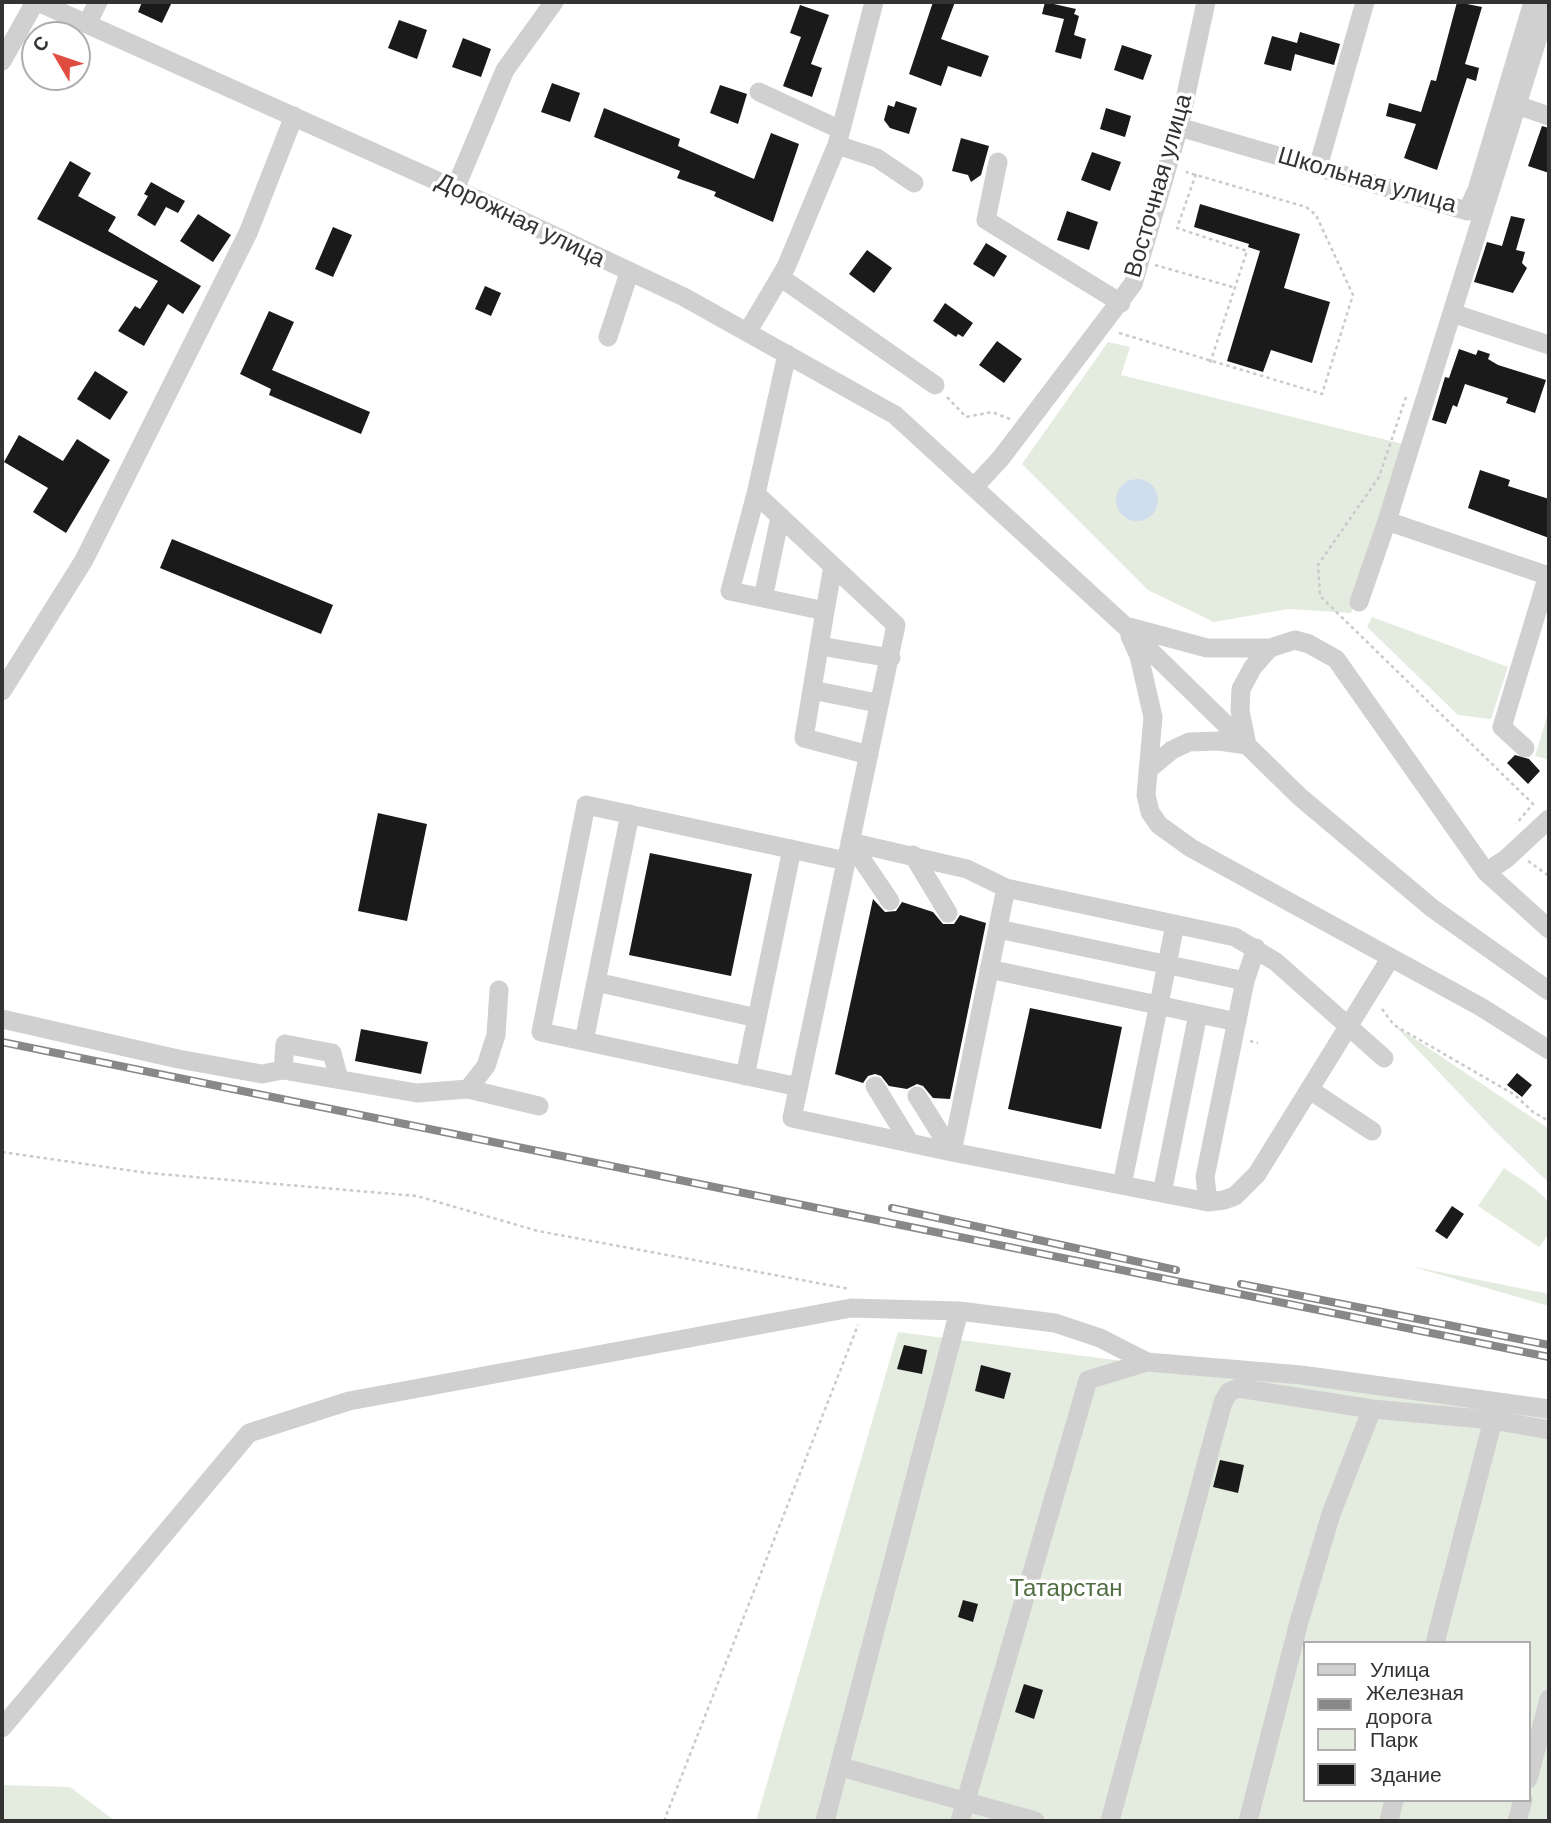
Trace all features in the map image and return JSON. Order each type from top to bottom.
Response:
[{"type":"street","name":"Дорожная улица","points":[[37,2],[85,21]]},
{"type":"street","points":[[2,61],[37,2]]},
{"type":"street","points":[[88,21],[98,2]]},
{"type":"street","points":[[455,189],[505,70],[554,2]]},
{"type":"street","points":[[748,331],[780,277],[839,138],[874,2]]},
{"type":"street","name":"Восточная улица","points":[[975,486],[1121,303],[1142,261],[1179,127],[1206,2]]},
{"type":"street","points":[[1318,167],[1365,2]]},
{"type":"street","name":"Школьная улица","points":[[1179,127],[1467,211],[1477,190],[1533,2]]},
{"type":"street","points":[[1359,602],[1387,521],[1549,2]]},
{"type":"street","name":"Дорожная улица","points":[[91,23],[455,189],[629,272],[748,331],[895,415],[1125,626],[1359,850],[1485,948],[1549,991]]},
{"type":"street","points":[[759,92],[877,158],[914,183]]},
{"type":"street","points":[[1517,105],[1549,116]]},
{"type":"street","points":[[2,691],[84,560],[248,233],[294,116]]},
{"type":"street","points":[[998,162],[986,220],[1121,303]]},
{"type":"street","points":[[608,337],[629,272]]},
{"type":"street","points":[[780,277],[935,385]]},
{"type":"street","points":[[1452,313],[1549,345]]},
{"type":"street","points":[[787,354],[756,494],[730,591],[825,611]]},
{"type":"street","points":[[756,494],[896,625],[891,658],[877,703],[869,755],[792,1118],[1208,1202],[1236,1196],[1245,1188],[1310,1090],[1390,959]]},
{"type":"street","points":[[763,598],[780,517]]},
{"type":"street","points":[[1387,521],[1549,576],[1502,727],[1525,748]]},
{"type":"street","points":[[833,566],[804,738],[869,755]]},
{"type":"street","points":[[1125,626],[1207,648],[1270,648],[1294,640],[1309,643],[1336,659],[1486,872],[1549,929]]},
{"type":"street","points":[[1125,626],[1139,656],[1150,697],[1153,717],[1146,795],[1150,812],[1159,825],[1191,848],[1481,1007],[1549,1050]]},
{"type":"street","points":[[820,646],[891,658]]},
{"type":"street","points":[[1149,769],[1172,750],[1189,743],[1219,741],[1247,745],[1240,711],[1241,689],[1253,667],[1270,648]]},
{"type":"street","points":[[812,690],[877,703]]},
{"type":"street","points":[[799,1087],[541,1032],[586,805],[792,849],[913,855],[967,869],[1006,888],[1235,937],[1256,948],[1384,1058]]},
{"type":"street","points":[[584,1041],[630,814]]},
{"type":"street","points":[[1486,872],[1517,850],[1549,818]]},
{"type":"street","points":[[745,1076],[792,849]]},
{"type":"street","points":[[848,852],[890,901]]},
{"type":"street","points":[[913,855],[948,913]]},
{"type":"street","points":[[952,1152],[1006,888]]},
{"type":"street","points":[[1122,1185],[1175,925]]},
{"type":"street","points":[[998,929],[1245,981]]},
{"type":"street","points":[[1208,1202],[1205,1177],[1245,981],[1256,948]]},
{"type":"street","points":[[989,969],[1237,1021]]},
{"type":"street","points":[[596,982],[757,1018]]},
{"type":"street","points":[[468,1089],[486,1066],[496,1035],[499,990]]},
{"type":"street","points":[[1162,1193],[1198,1014]]},
{"type":"street","points":[[2,1019],[190,1061],[262,1074],[283,1070],[417,1093],[468,1089],[539,1106]]},
{"type":"street","points":[[875,1086],[910,1143]]},
{"type":"street","points":[[1310,1090],[1372,1131]]},
{"type":"street","points":[[917,1096],[952,1152]]},
{"type":"street","points":[[2,1728],[249,1433],[349,1401],[851,1308],[959,1311],[1055,1323],[1100,1338],[1147,1363]]},
{"type":"street","points":[[825,1821],[959,1311]]},
{"type":"street","points":[[963,1812],[1088,1380],[1147,1363],[1301,1376],[1549,1409]]},
{"type":"street","points":[[1110,1821],[1223,1402],[1229,1392],[1238,1388],[1372,1409],[1493,1420],[1549,1430]]},
{"type":"street","points":[[1248,1821],[1299,1622],[1328,1526],[1372,1409]]},
{"type":"street","points":[[1436,1641],[1493,1420]]},
{"type":"street","points":[[1530,1771],[1549,1699]]},
{"type":"street","points":[[841,1767],[963,1812],[1035,1821]]},
{"type":"street","points":[[1389,1821],[1394,1802]]},
{"type":"street","points":[[1517,1821],[1522,1802]]},
{"type":"path","points":[[1103,327],[1210,363],[1322,394],[1353,295],[1316,215],[1306,207],[1167,166]]},
{"type":"path","points":[[1196,174],[1177,228],[1247,251],[1210,363]]},
{"type":"path","points":[[1142,261],[1236,288]]},
{"type":"path","points":[[935,385],[966,417],[992,412],[1026,425]]},
{"type":"path","points":[[1409,385],[1379,477],[1318,565],[1320,596],[1532,804]]},
{"type":"path","points":[[1517,850],[1549,876]]},
{"type":"path","points":[[1370,994],[1394,1025],[1516,1095],[1533,1112],[1549,1121]]},
{"type":"path","points":[[2,1152],[148,1173],[417,1196],[537,1231],[852,1290]]},
{"type":"path","points":[[664,1821],[864,1308]]},
{"type":"green space","points":[[1108,342],[1130,347],[1121,375],[1403,444],[1351,613],[1288,609],[1214,622],[1148,590],[1022,464]]},
{"type":"green space","points":[[1372,617],[1508,667],[1491,719],[1458,715],[1367,627]]},
{"type":"green space","points":[[1549,710],[1549,760],[1535,756]]},
{"type":"green space","points":[[1394,1025],[1549,1129],[1549,1183],[1495,1131]]},
{"type":"green space","points":[[1504,1168],[1534,1188],[1549,1202],[1549,1233],[1539,1247],[1478,1206]]},
{"type":"green space","points":[[1410,1266],[1549,1294],[1549,1306]]},
{"type":"green space","name":"Татарстан","points":[[898,1332],[1549,1416],[1549,1821],[756,1821]]},
{"type":"green space","points":[[2,1785],[70,1787],[115,1821],[2,1821]]},
{"type":"water","points":[[1137,479],[1152,485],[1158,500],[1152,515],[1137,521],[1122,515],[1116,500],[1122,485]]},
{"type":"building","points":[[142,2],[172,2],[162,23],[138,12]]},
{"type":"building","points":[[933,2],[955,2],[941,39],[989,56],[981,77],[948,66],[941,86],[909,74]]},
{"type":"building","points":[[1045,2],[1076,9],[1074,14],[1079,16],[1074,35],[1086,39],[1081,59],[1055,52],[1064,19],[1042,14]]},
{"type":"building","points":[[1457,2],[1482,7],[1465,64],[1479,68],[1476,81],[1467,78],[1437,170],[1404,158],[1416,124],[1386,116],[1389,103],[1421,112],[1431,80],[1436,81]]},
{"type":"building","points":[[800,5],[829,15],[811,64],[822,68],[812,97],[783,86],[801,37],[790,33]]},
{"type":"building","points":[[399,20],[427,30],[417,59],[388,48]]},
{"type":"building","points":[[1300,32],[1340,44],[1334,65],[1295,54],[1291,71],[1264,64],[1272,36],[1297,43]]},
{"type":"building","points":[[463,38],[491,49],[481,77],[452,67]]},
{"type":"building","points":[[1122,45],[1152,55],[1143,80],[1114,70]]},
{"type":"building","points":[[552,83],[580,93],[570,122],[541,112]]},
{"type":"building","points":[[720,85],[747,94],[738,124],[710,113]]},
{"type":"building","points":[[896,101],[917,108],[909,134],[890,128],[884,120],[888,105],[894,107]]},
{"type":"building","points":[[604,108],[680,139],[678,146],[754,179],[771,133],[799,144],[773,222],[714,196],[716,192],[677,178],[680,171],[594,137]]},
{"type":"building","points":[[1106,108],[1131,116],[1125,137],[1100,129]]},
{"type":"building","points":[[1542,126],[1549,128],[1549,173],[1528,166]]},
{"type":"building","points":[[961,138],[989,146],[981,175],[971,182],[968,175],[952,171]]},
{"type":"building","points":[[1092,152],[1121,162],[1110,191],[1081,180]]},
{"type":"building","points":[[70,161],[91,173],[78,196],[116,217],[108,231],[201,286],[183,314],[168,304],[144,346],[118,331],[135,306],[140,309],[158,281],[37,219]]},
{"type":"building","points":[[151,182],[185,201],[178,213],[166,207],[155,226],[137,215],[148,196],[144,194]]},
{"type":"building","points":[[1200,204],[1300,234],[1284,288],[1330,302],[1312,363],[1271,350],[1263,372],[1227,361],[1260,251],[1248,247],[1249,244],[1194,227]]},
{"type":"building","points":[[1067,211],[1098,222],[1089,250],[1057,240]]},
{"type":"building","points":[[198,214],[231,235],[213,262],[180,241]]},
{"type":"building","points":[[1511,216],[1525,219],[1516,250],[1525,252],[1522,263],[1527,268],[1513,293],[1474,282],[1487,242],[1502,246]]},
{"type":"building","points":[[333,227],[352,235],[333,277],[315,269]]},
{"type":"building","points":[[986,243],[1007,256],[994,277],[973,264]]},
{"type":"building","points":[[867,250],[892,268],[874,293],[849,274]]},
{"type":"building","points":[[485,286],[501,293],[491,316],[475,309]]},
{"type":"building","points":[[945,303],[973,323],[963,337],[958,334],[956,337],[933,321]]},
{"type":"building","points":[[269,311],[294,322],[272,370],[370,412],[361,434],[269,395],[271,389],[240,374]]},
{"type":"building","points":[[997,341],[1022,359],[1004,383],[979,365]]},
{"type":"building","points":[[1459,349],[1476,355],[1478,350],[1490,354],[1488,359],[1498,365],[1546,380],[1535,413],[1506,403],[1508,398],[1465,384],[1457,407],[1453,405],[1446,424],[1432,420],[1445,377],[1449,378]]},
{"type":"building","points":[[95,371],[128,392],[110,420],[77,399]]},
{"type":"building","points":[[19,435],[63,461],[77,439],[110,460],[66,533],[33,512],[48,488],[4,462]]},
{"type":"building","points":[[1480,470],[1510,480],[1508,486],[1549,499],[1549,538],[1468,508]]},
{"type":"building","points":[[172,539],[333,605],[321,634],[160,568]]},
{"type":"building","points":[[1515,755],[1529,759],[1540,771],[1528,784],[1507,763]]},
{"type":"building","points":[[378,813],[427,824],[407,921],[358,911]]},
{"type":"building","points":[[650,853],[752,874],[731,976],[629,955]]},
{"type":"building","points":[[873,899],[885,912],[896,911],[902,902],[933,912],[943,924],[954,924],[960,915],[986,923],[950,1099],[933,1098],[923,1086],[917,1084],[907,1089],[889,1086],[881,1076],[875,1074],[868,1076],[863,1083],[835,1074]]},
{"type":"building","points":[[1030,1008],[1122,1027],[1101,1129],[1008,1109]]},
{"type":"building","points":[[361,1029],[428,1042],[421,1074],[355,1061]]},
{"type":"building","points":[[1517,1073],[1532,1085],[1522,1097],[1507,1085]]},
{"type":"building","points":[[1452,1206],[1464,1214],[1447,1239],[1435,1231]]},
{"type":"building","points":[[904,1345],[927,1350],[922,1374],[897,1369]]},
{"type":"building","points":[[981,1365],[1011,1373],[1004,1399],[975,1391]]},
{"type":"building","points":[[1220,1460],[1244,1465],[1238,1493],[1213,1487]]},
{"type":"building","points":[[963,1600],[978,1604],[973,1622],[958,1617]]},
{"type":"building","points":[[1024,1684],[1043,1690],[1034,1719],[1015,1712]]},
{"type":"railway","points":[[2,1042],[1549,1357]]},
{"type":"railway","points":[[892,1208],[1176,1270]]},
{"type":"railway","points":[[1241,1284],[1549,1345]]}]
